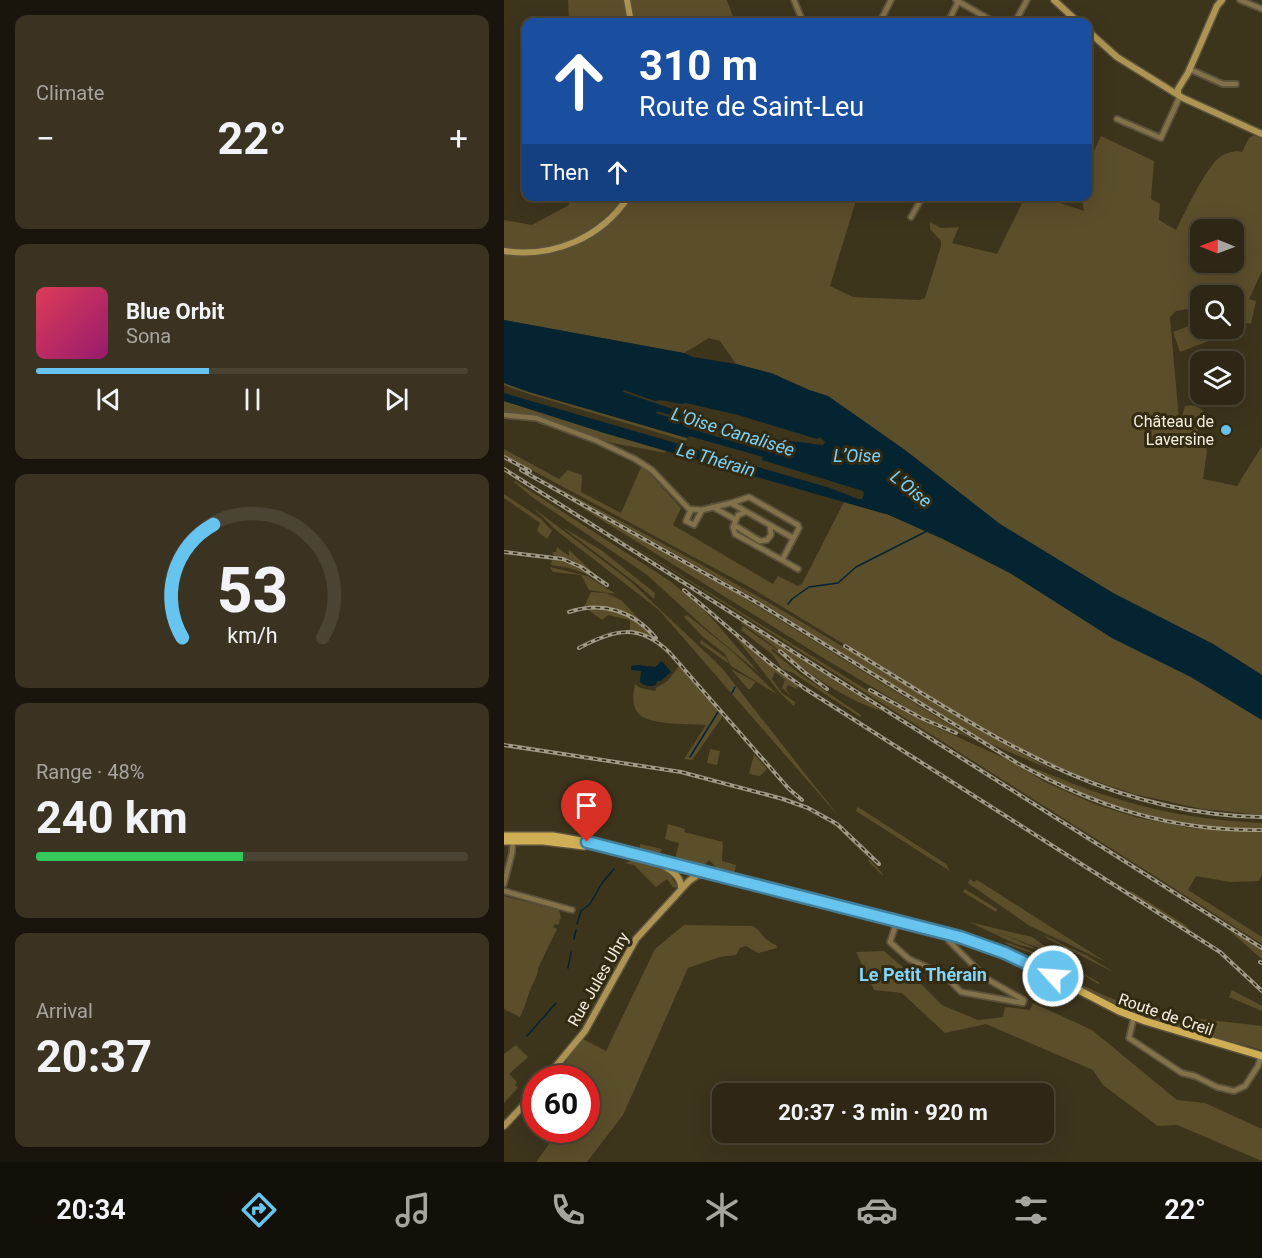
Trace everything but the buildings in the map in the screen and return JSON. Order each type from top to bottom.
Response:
[{"type":"main road","points":[[507,838],[565,838],[632,852],[702,874],[898,922]]},
{"type":"main road","points":[[632,852],[658,863],[898,922]]},
{"type":"main road","name":"Route de Creil","points":[[898,922],[949,936],[1021,963],[1134,1018],[1261,1058]]},
{"type":"street","points":[[627,0],[630,18]]},
{"type":"street","points":[[794,0],[801,18]]},
{"type":"street","points":[[882,18],[891,0]]},
{"type":"street","points":[[1017,18],[1027,0]]},
{"type":"street","points":[[1057,0],[1073,18]]},
{"type":"street","points":[[1166,85],[1178,83],[1189,68],[1215,0],[1223,0]]},
{"type":"street","points":[[1117,119],[1161,138],[1179,95],[1178,89],[1216,6],[1223,0]]},
{"type":"street","points":[[1240,0],[1259,8],[1260,0]]},
{"type":"street","points":[[950,18],[957,1],[987,18]]},
{"type":"street","points":[[1092,35],[1117,57],[1179,95],[1262,134]]},
{"type":"street","points":[[1189,68],[1223,84],[1236,84]]},
{"type":"street","points":[[504,251],[545,251],[578,241],[608,221],[625,201]]},
{"type":"street","points":[[911,217],[920,201]]},
{"type":"street","points":[[504,415],[536,418],[595,440],[635,459],[652,470],[682,504],[691,510],[702,510],[749,497],[797,524],[799,528],[782,560]]},
{"type":"street","points":[[731,503],[793,538]]},
{"type":"street","points":[[713,507],[760,541],[767,540],[771,535],[770,525]]},
{"type":"street","points":[[691,510],[686,521],[694,525],[702,510]]},
{"type":"street","points":[[747,512],[740,514],[735,522],[735,534],[798,569]]},
{"type":"street","points":[[504,831],[512,853],[504,884]]},
{"type":"street","points":[[658,863],[669,868],[679,878],[681,887]]},
{"type":"street","name":"Rue Jules Uhry","points":[[689,881],[691,870]]},
{"type":"street","name":"Rue Jules Uhry","points":[[676,895],[691,870]]},
{"type":"street","name":"Rue Jules Uhry","points":[[557,1065],[585,1031],[636,939],[689,881],[702,874]]},
{"type":"street","points":[[504,891],[572,910]]},
{"type":"street","points":[[898,922],[891,943],[909,959],[942,973],[960,991],[985,998],[1024,1003],[1023,999],[987,979],[949,941],[949,936]]},
{"type":"street","points":[[1134,1018],[1129,1038],[1182,1073],[1222,1088],[1236,1091],[1244,1088],[1261,1058]]},
{"type":"street","points":[[504,1126],[522,1107]]},
{"type":"shaded area","points":[[568,0],[624,0],[627,18],[569,18]]},
{"type":"shaded area","points":[[630,0],[727,0],[734,18],[633,18]]},
{"type":"shaded area","points":[[1254,135],[1262,139],[1262,271],[1249,299],[1256,301],[1251,324],[1244,322],[1244,285],[1190,285],[1190,309],[1176,311],[1170,317],[1179,420],[1181,420],[1185,406],[1195,406],[1204,412],[1204,418],[1195,438],[1205,444],[1207,451],[1203,479],[1237,486],[1262,446],[1262,675],[1213,644],[1113,593],[1000,524],[905,450],[828,396],[774,374],[736,364],[720,341],[709,338],[684,353],[504,320],[504,253],[533,251],[598,232],[615,219],[629,201],[856,201],[830,286],[853,297],[920,300],[925,298],[941,246],[941,241],[930,229],[930,222],[941,228],[959,227],[952,243],[997,254],[1023,201],[1054,201],[1084,211],[1082,201],[1092,201],[1092,155],[1101,136],[1154,161],[1151,199],[1160,204],[1159,220],[1176,230],[1208,171],[1220,157],[1242,152],[1249,138]]},
{"type":"shaded area","points":[[568,201],[620,201],[598,223],[572,239],[541,247],[504,248],[504,220],[532,225],[569,205]]},
{"type":"shaded area","points":[[1190,326],[1190,339],[1214,339],[1180,352],[1173,332]]},
{"type":"shaded area","points":[[504,383],[687,438],[686,441],[529,394],[504,385]]},
{"type":"shaded area","points":[[504,401],[666,453],[612,443],[534,416],[504,413]]},
{"type":"shaded area","points":[[504,449],[559,479],[568,470],[582,475],[581,492],[621,513],[642,465],[681,508],[673,525],[773,584],[778,576],[798,586],[802,584],[844,502],[889,515],[943,539],[1010,573],[1112,638],[1191,677],[1262,720],[1262,815],[1202,809],[1134,794],[1083,777],[1012,746],[753,589],[504,455]]},
{"type":"shaded area","points":[[528,474],[712,578],[974,740],[916,713],[825,659]]},
{"type":"shaded area","points":[[538,477],[739,586],[961,719],[1056,772],[986,742],[756,599]]},
{"type":"shaded area","points":[[515,481],[670,581],[699,605],[759,673],[646,574],[532,497]]},
{"type":"shaded area","points":[[504,494],[541,519],[552,531],[547,539],[537,531],[540,523],[504,498]]},
{"type":"shaded area","points":[[532,507],[630,581],[722,668],[840,818],[659,610],[556,530]]},
{"type":"shaded area","points":[[562,527],[601,550],[655,593],[654,599],[637,584]]},
{"type":"shaded area","points":[[605,528],[870,692],[918,719],[1004,758],[1047,783],[1097,805],[1139,818],[1191,828],[1262,832],[1262,874],[1259,881],[1230,882],[1196,876],[1188,890],[1262,937],[1262,944]]},
{"type":"shaded area","points":[[557,547],[569,556],[569,550],[601,580],[572,560],[553,555]]},
{"type":"shaded area","points":[[552,558],[569,562],[590,575],[551,565]]},
{"type":"shaded area","points":[[550,567],[587,576],[616,594],[589,590],[581,575],[553,572]]},
{"type":"shaded area","points":[[591,592],[606,593],[621,600],[641,621],[614,609],[599,606],[584,607]]},
{"type":"shaded area","points":[[586,608],[605,609],[625,614],[643,624],[655,639],[630,631],[630,620],[608,615],[602,620]]},
{"type":"shaded area","points":[[687,615],[733,652],[778,695],[731,666],[725,654],[702,636],[684,617]]},
{"type":"shaded area","points":[[743,621],[882,711],[862,704],[826,684],[741,623]]},
{"type":"shaded area","points":[[743,626],[781,653],[812,679],[773,649],[771,650],[800,674],[861,715],[860,717],[793,673],[782,669],[773,655],[741,630]]},
{"type":"shaded area","points":[[730,630],[798,686],[797,689],[788,685],[786,689],[791,696],[782,688],[785,680],[775,672],[772,679],[782,693],[795,702],[794,706],[780,693]]},
{"type":"shaded area","points":[[701,640],[726,658],[729,664],[700,643]]},
{"type":"shaded area","points":[[679,666],[723,716],[692,760],[684,759],[706,725],[653,721],[640,715],[634,704],[635,684],[640,688],[655,691],[670,678]]},
{"type":"shaded area","points":[[731,669],[756,682],[748,689]]},
{"type":"shaded area","points":[[710,749],[720,751],[717,765],[707,763]]},
{"type":"shaded area","points":[[754,754],[767,769],[760,776],[749,774]]},
{"type":"shaded area","points":[[1018,762],[1095,792],[1138,805],[1191,816],[1262,823],[1262,828],[1198,825],[1135,812],[1075,791]]},
{"type":"shaded area","points":[[858,807],[946,864],[950,871],[856,811]]},
{"type":"shaded area","points":[[823,818],[842,829],[883,874],[838,828]]},
{"type":"shaded area","points":[[668,824],[685,829],[684,832],[723,842],[722,861],[736,865],[734,875],[715,871],[716,867],[709,860],[703,867],[675,859],[679,843],[665,839]]},
{"type":"shaded area","points":[[640,844],[662,849],[660,855],[640,850]]},
{"type":"shaded area","points":[[633,860],[660,868],[671,876],[677,888],[673,887],[667,879],[656,887],[634,865],[625,863]]},
{"type":"shaded area","points":[[970,879],[974,882],[977,880],[1106,962],[1030,926],[968,883]]},
{"type":"shaded area","points":[[965,889],[997,909],[996,912],[963,892]]},
{"type":"shaded area","points":[[1131,891],[1187,926],[1190,932],[1130,893]]},
{"type":"shaded area","points":[[504,896],[559,910],[561,918],[558,925],[555,924],[553,927],[557,929],[538,968],[520,1017],[504,1009]]},
{"type":"shaded area","points":[[969,922],[1032,937],[1069,963],[1054,954],[990,929],[1042,951],[1016,944]]},
{"type":"shaded area","points":[[684,925],[753,926],[777,948],[758,953],[746,946],[740,948],[736,955],[720,957],[688,968],[623,1115],[587,1162],[536,1162],[550,1143],[600,1143],[600,1065],[563,1065],[583,1039],[606,1051],[655,949]]},
{"type":"shaded area","points":[[1226,928],[1262,950],[1262,959]]},
{"type":"shaded area","points":[[1043,935],[1086,955],[1115,973],[1048,939]]},
{"type":"shaded area","points":[[1006,942],[1054,960],[1074,969],[1009,945]]},
{"type":"shaded area","points":[[884,951],[942,1005],[978,1020],[1003,1017],[1005,1007],[1030,1010],[1033,1003],[1092,1030],[1177,1100],[1205,1103],[1262,1129],[1262,1161],[1177,1125],[1158,1126],[1103,1085],[1093,1070],[986,1024],[945,1033],[902,993],[874,990],[856,952]]},
{"type":"shaded area","points":[[1074,969],[1088,976],[1100,983],[1098,984]]},
{"type":"shaded area","points":[[1056,972],[1133,1006],[1180,1016],[1262,1026],[1262,1050],[1144,1018]]},
{"type":"shaded area","points":[[1232,990],[1262,1006],[1262,1011],[1229,997]]},
{"type":"shaded area","points":[[516,1045],[528,1057],[509,1074],[517,1082],[515,1085],[518,1088],[504,1103],[504,1054]]},
{"type":"water","name":"L’Oise","points":[[504,320],[736,364],[771,373],[828,396],[905,450],[1000,524],[1113,593],[1213,644],[1262,675],[1262,720],[1191,677],[1112,638],[1010,573],[889,515],[604,433],[504,401],[504,393],[830,488],[858,499],[862,499],[863,491],[762,460],[763,457],[689,436],[687,438],[504,383]],"holes":[[[624,390],[655,401],[686,403],[738,415],[817,439],[820,437],[825,442],[823,445],[772,439],[678,411],[623,392]],[[657,411],[787,450],[787,451],[767,446],[765,451],[690,429],[691,425],[656,413]]]},
{"type":"water","points":[[662,661],[671,672],[661,681],[657,681],[654,686],[640,682],[641,671],[631,670],[631,666],[655,667]]},
{"type":"waterway","points":[[788,604],[809,587],[838,583],[856,567],[927,531]]},
{"type":"waterway","points":[[732,693],[735,687]]},
{"type":"waterway","points":[[690,757],[718,712]]},
{"type":"waterway","points":[[577,924],[581,911],[590,904],[602,883],[614,869]]},
{"type":"waterway","points":[[574,939],[576,930]]},
{"type":"waterway","points":[[568,968],[571,952]]},
{"type":"waterway","points":[[527,1036],[556,1003]]},
{"type":"railway","points":[[504,457],[530,471]]},
{"type":"railway","points":[[504,469],[1262,948]]},
{"type":"railway","points":[[521,470],[756,602],[1046,779],[1105,804],[1165,821],[1196,826],[1262,830]]},
{"type":"railway","points":[[504,552],[563,559],[581,567],[607,585]]},
{"type":"railway","points":[[684,590],[771,664],[804,688],[1220,952],[1262,991]]},
{"type":"railway","points":[[569,612],[594,608],[617,611],[637,621],[656,638]]},
{"type":"railway","points":[[579,648],[615,633],[626,632],[637,633],[659,643],[789,789],[802,800]]},
{"type":"railway","points":[[845,646],[993,735],[1042,761],[1093,783],[1146,801],[1202,812],[1262,817]]},
{"type":"railway","points":[[780,651],[827,689]]},
{"type":"railway","points":[[870,690],[921,718],[956,733]]},
{"type":"railway","points":[[504,745],[681,772],[783,799],[808,808],[837,824],[879,864]]},
{"type":"place","name":"Château de Laversine","points":[[1226,430]]},
{"type":"district","name":"Le Petit Thérain","points":[[923,975]]},
{"type":"route","points":[[587,842],[960,937],[1005,953],[1053,976]]},
{"type":"water label","name":"L'Oise Canalisée","points":[[733,432]]},
{"type":"water label","name":"Le Thérain","points":[[716,460]]},
{"type":"water label","name":"L'Oise","points":[[911,489]]}]
